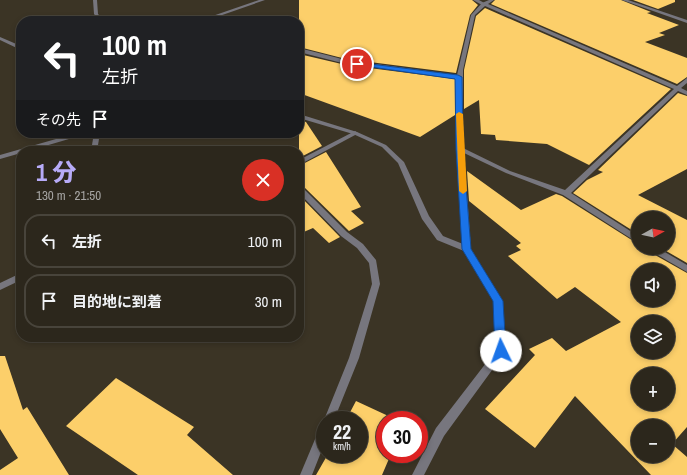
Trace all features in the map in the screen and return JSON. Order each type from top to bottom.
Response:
[{"type":"street","points":[[95,0],[96,14],[98,16]]},
{"type":"street","points":[[215,16],[263,0]]},
{"type":"street","points":[[475,0],[484,2],[687,93]]},
{"type":"street","points":[[418,475],[440,432],[501,351],[498,301],[467,249],[460,149],[458,77],[473,14],[484,2],[492,0]]},
{"type":"street","points":[[624,0],[687,22]]},
{"type":"street","points":[[0,38],[16,46]]},
{"type":"street","points":[[304,51],[346,62],[458,77]]},
{"type":"street","points":[[566,193],[687,80]]},
{"type":"street","points":[[304,118],[355,134],[384,146],[401,162],[425,217],[440,238],[467,249]]},
{"type":"street","points":[[304,160],[355,134]]},
{"type":"street","points":[[38,146],[66,138]]},
{"type":"street","points":[[460,149],[508,172],[566,193],[631,235]]},
{"type":"street","points":[[0,157],[16,152]]},
{"type":"street","points":[[304,195],[344,234],[360,246],[374,262],[376,284],[354,358],[333,411]]},
{"type":"street","points":[[664,255],[687,269]]},
{"type":"street","points":[[0,287],[16,279]]},
{"type":"street","points":[[306,475],[316,451]]},
{"type":"building","points":[[299,0],[472,0],[478,5],[470,15],[456,73],[346,59],[304,48],[304,16],[299,16]]},
{"type":"building","points":[[495,0],[621,0],[651,12],[647,13],[679,25],[659,33],[665,35],[645,42],[687,58],[687,77],[677,84],[491,4]]},
{"type":"building","points":[[633,0],[675,0],[675,2],[658,9]]},
{"type":"building","points":[[485,8],[671,89],[589,165],[547,144],[496,140],[495,135],[481,134],[479,100],[464,109],[464,70],[476,16]]},
{"type":"building","points":[[304,55],[346,65],[455,79],[455,115],[420,137],[304,95]]},
{"type":"building","points":[[678,93],[687,96],[687,169],[638,195],[669,211],[631,211],[631,230],[573,193],[587,180],[603,172],[598,170]]},
{"type":"building","points":[[304,121],[306,122],[322,146],[304,155],[304,146],[299,146],[299,138],[304,138]]},
{"type":"building","points":[[326,152],[361,207],[351,211],[364,223],[349,231],[304,187],[304,163]]},
{"type":"building","points":[[467,171],[521,210],[556,194],[562,196],[631,240],[631,255],[655,255],[669,263],[631,263],[631,307],[675,307],[675,266],[687,273],[687,427],[675,441],[675,419],[631,419],[631,454],[575,396],[535,448],[485,409],[535,355],[529,349],[552,338],[566,351],[621,322],[575,287],[557,299],[508,256],[521,250],[516,246],[521,243],[469,201]]},
{"type":"building","points":[[304,200],[340,237],[329,243],[313,228],[304,232]]},
{"type":"building","points":[[675,214],[687,220],[687,263],[673,255],[675,255]]},
{"type":"building","points":[[0,356],[5,356],[23,410],[27,407],[69,475],[0,475],[0,470],[18,458],[0,429]]},
{"type":"building","points":[[116,378],[194,427],[187,435],[233,475],[138,475],[66,426]]},
{"type":"building","points":[[356,401],[378,411],[376,411],[376,463],[387,463],[382,475],[316,475],[323,463],[368,463],[368,411],[351,411]]},
{"type":"building","points":[[675,447],[687,457],[687,475],[651,475],[639,463],[675,463]]},
{"type":"slow traffic","points":[[459,114],[463,191]]},
{"type":"route","points":[[357,64],[458,77],[460,149],[467,249],[498,301],[501,351]]}]
